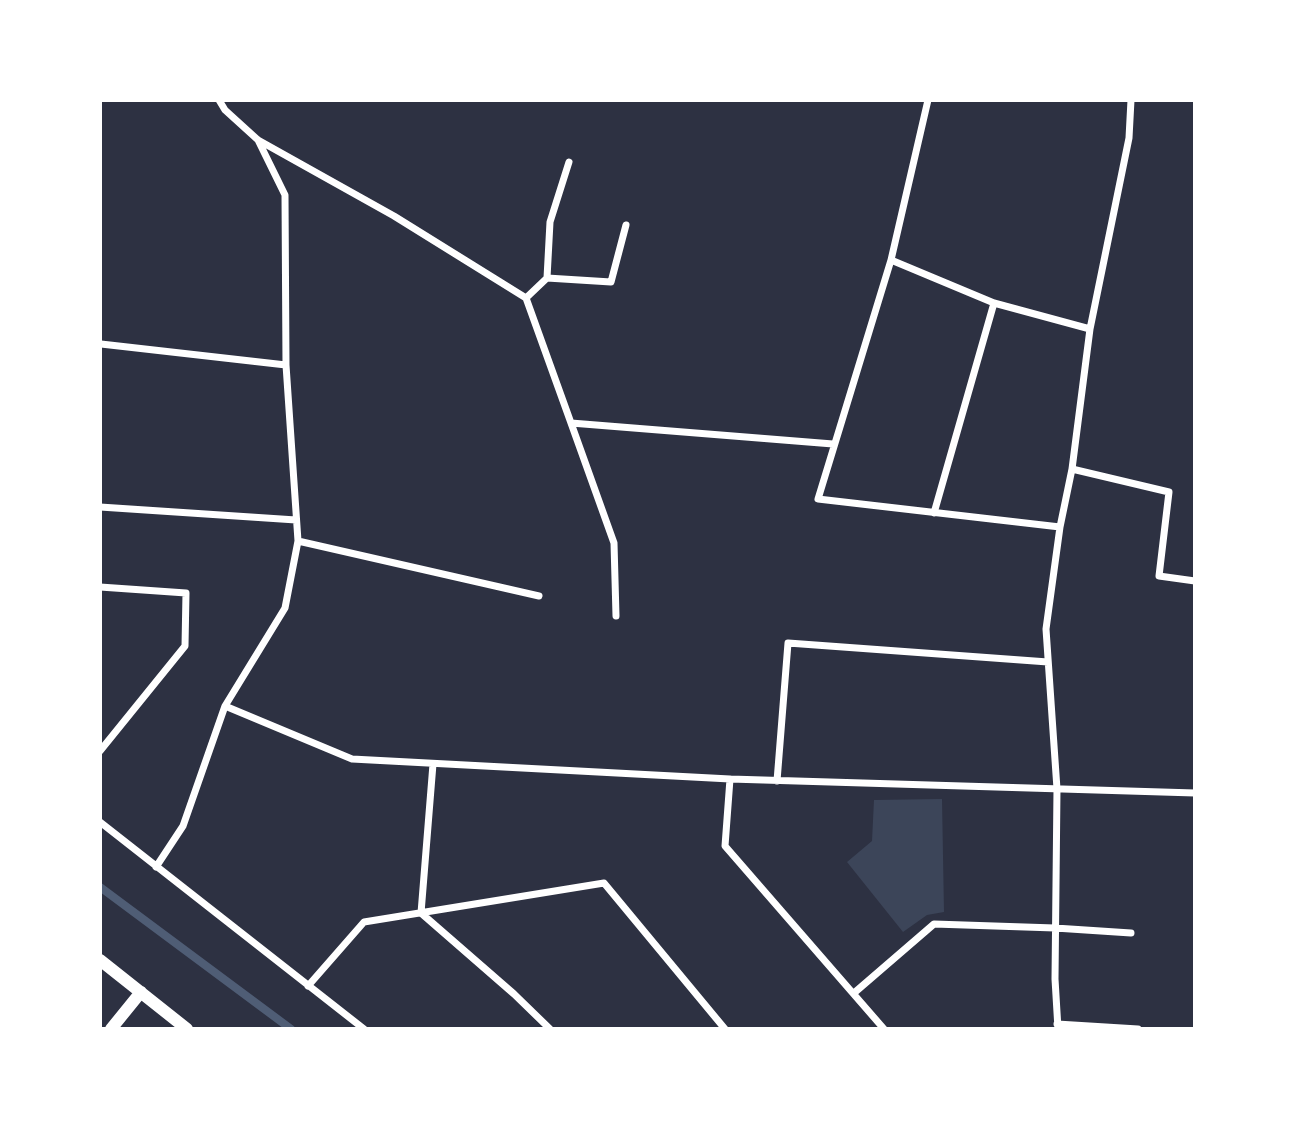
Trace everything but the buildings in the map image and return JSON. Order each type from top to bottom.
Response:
[{"type":"street","points":[[219,100],[225,110],[258,140],[394,216],[526,298],[614,543],[616,616]]},
{"type":"street","points":[[928,100],[891,260],[817,499],[1060,527]]},
{"type":"street","points":[[1131,100],[1129,138],[1090,329],[1072,469],[1060,527],[1046,629],[1057,789],[1055,928],[1058,1026],[1138,1029]]},
{"type":"street","points":[[156,867],[183,826],[225,706],[285,608],[298,541],[286,365],[285,195],[258,140]]},
{"type":"street","points":[[526,298],[547,278],[550,222],[569,162]]},
{"type":"street","points":[[547,278],[611,282],[626,225]]},
{"type":"street","points":[[891,260],[994,303],[1090,329]]},
{"type":"street","points":[[934,513],[994,303]]},
{"type":"street","points":[[100,342],[286,365]]},
{"type":"street","points":[[571,423],[833,444]]},
{"type":"street","points":[[1072,469],[1169,492],[1159,576],[1195,580]]},
{"type":"street","points":[[100,508],[296,520]]},
{"type":"street","points":[[298,541],[539,596]]},
{"type":"street","points":[[100,587],[186,593],[185,646],[100,751]]},
{"type":"street","points":[[777,781],[788,643],[1048,662]]},
{"type":"street","points":[[225,706],[352,759],[777,781],[1195,793]]},
{"type":"street","points":[[421,913],[433,764]]},
{"type":"street","points":[[730,779],[725,846],[884,1029]]},
{"type":"street","points":[[100,822],[364,1029]]},
{"type":"street","points":[[308,986],[364,922],[604,883],[725,1029]]},
{"type":"street","points":[[421,913],[550,1029]]},
{"type":"street","points":[[854,993],[934,925],[1131,933]]},
{"type":"street","points":[[100,960],[187,1029]]},
{"type":"street","points":[[111,1029],[141,992]]},
{"type":"shaded area","points":[[942,799],[944,912],[927,915],[903,932],[847,862],[872,841],[874,800]]},
{"type":"waterway","points":[[100,887],[291,1029]]}]
